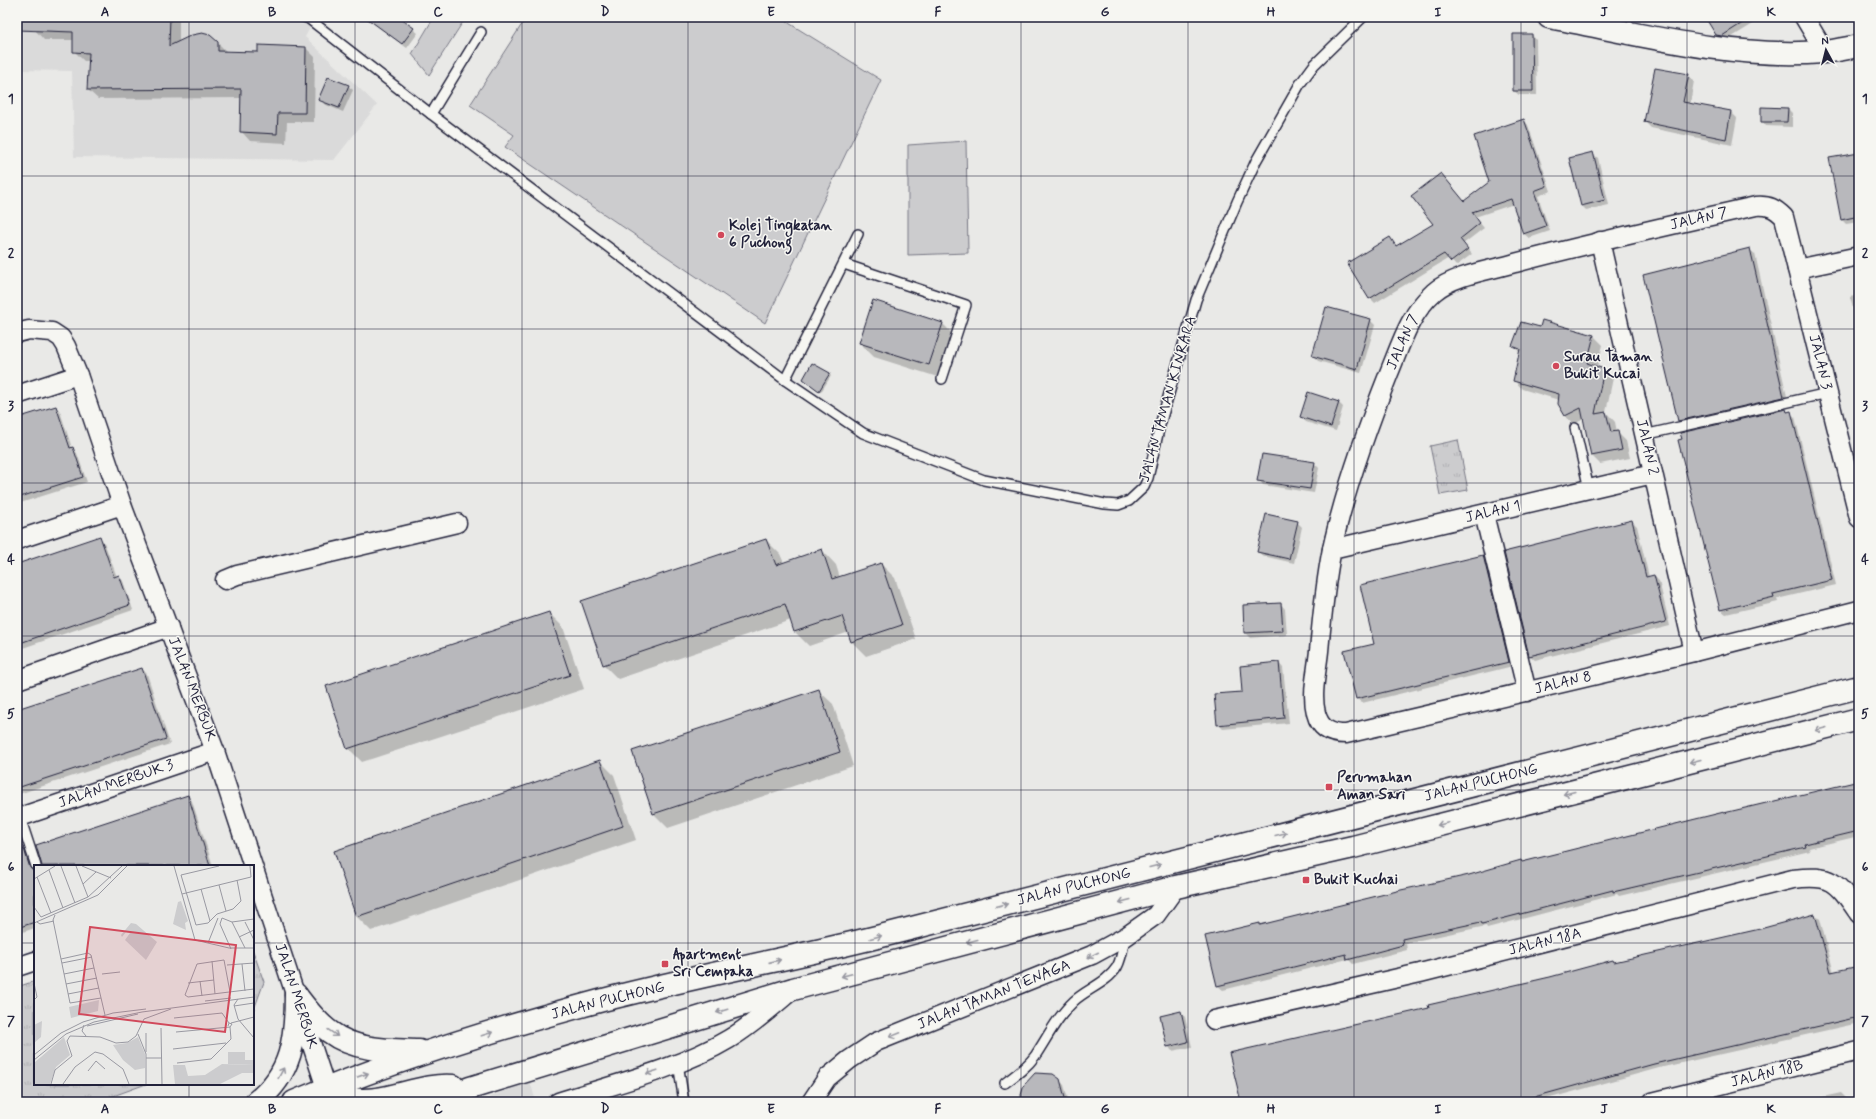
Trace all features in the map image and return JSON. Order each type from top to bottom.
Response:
[{"type":"main road","points":[[1549,17],[1668,41],[1723,49],[1796,53],[1825,52],[1859,46]]},
{"type":"main road","name":"JALAN PUCHONG","points":[[294,1102],[325,1095],[435,1050],[605,1000],[846,945],[1859,687]]},
{"type":"main road","name":"JALAN PUCHONG","points":[[433,1102],[470,1088],[793,989],[1176,887],[1353,847],[1855,721]]},
{"type":"main road","points":[[296,995],[318,1021],[329,1031],[346,1042],[365,1047],[392,1050],[435,1050]]},
{"type":"main road","points":[[256,1102],[265,1094],[278,1078],[291,1053],[296,1022],[296,995]]},
{"type":"main road","points":[[325,1095],[369,1100],[446,1086],[470,1088]]},
{"type":"street","points":[[1804,17],[1825,52]]},
{"type":"street","name":"JALAN 7","points":[[1316,673],[1324,598],[1332,550],[1351,477],[1373,414],[1408,326],[1421,305],[1436,290],[1459,278],[1600,241],[1756,206],[1766,206],[1776,209]]},
{"type":"street","name":"JALAN 3","points":[[1776,209],[1784,217],[1859,518]]},
{"type":"street","name":"JALAN 2","points":[[1600,241],[1694,652]]},
{"type":"street","points":[[1797,269],[1859,256]]},
{"type":"street","name":"JALAN MERBUK","points":[[17,333],[29,330],[52,332],[66,346],[78,375],[122,505],[215,751],[250,865]]},
{"type":"street","points":[[17,395],[78,375]]},
{"type":"street","name":"JALAN 1","points":[[1332,550],[1654,474]]},
{"type":"street","points":[[17,540],[122,505]]},
{"type":"street","points":[[1484,514],[1527,692]]},
{"type":"street","points":[[225,580],[237,575],[457,523]]},
{"type":"street","name":"JALAN 8","points":[[1316,673],[1314,696],[1316,714],[1322,726],[1333,734],[1346,734],[1694,652],[1859,610]]},
{"type":"street","points":[[17,680],[169,627]]},
{"type":"street","name":"JALAN MERBUK 3","points":[[18,815],[215,751]]},
{"type":"street","name":"JALAN 18A","points":[[1214,1020],[1441,968],[1793,878],[1812,876],[1826,878],[1836,884],[1859,914]]},
{"type":"street","name":"JALAN MERBUK","points":[[256,884],[296,995],[325,1095]]},
{"type":"street","name":"JALAN TAMAN TENAGA","points":[[811,1102],[827,1078],[849,1060],[876,1042],[1092,956],[1125,937],[1156,915],[1176,887]]},
{"type":"street","points":[[17,967],[34,961]]},
{"type":"street","points":[[558,1102],[678,1063],[728,1040],[759,1018],[793,989]]},
{"type":"street","name":"JALAN 18B","points":[[1652,1102],[1859,1051]]},
{"type":"lane","name":"JALAN TAMAN KINRARA","points":[[308,18],[431,114],[785,380],[863,433],[984,480],[1105,504],[1118,504],[1129,501],[1144,487],[1148,478],[1160,425],[1196,300],[1256,161],[1300,84],[1314,65],[1363,17]]},
{"type":"lane","points":[[431,114],[481,32]]},
{"type":"lane","points":[[785,380],[858,234]]},
{"type":"lane","points":[[844,264],[966,305],[942,379]]},
{"type":"lane","points":[[1644,435],[1828,393]]},
{"type":"lane","points":[[1574,428],[1589,490]]},
{"type":"lane","points":[[18,815],[36,865]]},
{"type":"lane","points":[[1005,1083],[1022,1070],[1034,1057],[1045,1038],[1074,1001],[1108,977],[1117,966],[1123,951],[1125,937]]},
{"type":"lane","points":[[678,1063],[684,1102]]},
{"type":"shaded area","points":[[17,17],[316,17],[305,37],[377,105],[334,160],[74,157],[72,71],[17,70]]},
{"type":"shaded area","points":[[530,1081],[536,1102],[478,1102]]},
{"type":"green space","points":[[434,17],[466,17],[429,75],[412,54]]},
{"type":"green space","name":"Kolej Tingkatan 6 Puchong","points":[[523,17],[779,17],[881,80],[765,323],[505,147],[514,135],[470,105],[526,18]]},
{"type":"green space","points":[[966,141],[968,253],[908,255],[908,145]]},
{"type":"green space","points":[[1458,440],[1468,490],[1440,495],[1430,446]]},
{"type":"green space","points":[[254,954],[264,982],[254,1009]]},
{"type":"green space","points":[[34,981],[34,1085],[143,1085],[97,1102],[17,1102],[17,987]]},
{"type":"building","points":[[17,17],[170,17],[169,46],[192,35],[202,33],[210,35],[218,42],[218,51],[258,52],[258,45],[306,47],[305,113],[278,113],[277,134],[240,132],[241,89],[87,90],[89,53],[73,52],[73,32],[17,30]]},
{"type":"building","points":[[365,17],[398,17],[414,28],[402,44]]},
{"type":"building","points":[[1705,17],[1752,17],[1722,36],[1716,35]]},
{"type":"building","points":[[1513,34],[1532,34],[1533,91],[1513,91]]},
{"type":"building","points":[[1655,68],[1689,74],[1683,102],[1731,111],[1726,139],[1644,122]]},
{"type":"building","points":[[328,77],[349,85],[339,108],[318,100]]},
{"type":"building","points":[[1761,107],[1788,108],[1787,122],[1761,122]]},
{"type":"building","points":[[1524,119],[1547,186],[1534,191],[1546,226],[1523,234],[1511,199],[1472,212],[1480,223],[1460,239],[1468,249],[1451,262],[1444,254],[1369,299],[1347,263],[1390,237],[1396,246],[1433,224],[1411,196],[1441,173],[1464,201],[1489,182],[1474,136]]},
{"type":"building","points":[[1593,152],[1605,200],[1581,206],[1569,158]]},
{"type":"building","points":[[1859,153],[1859,216],[1841,220],[1829,158]]},
{"type":"building","points":[[1750,248],[1784,397],[1678,421],[1643,275]]},
{"type":"building","points":[[873,300],[943,323],[929,365],[859,343]]},
{"type":"building","points":[[1326,307],[1371,319],[1357,369],[1312,356]]},
{"type":"building","name":"Surau Taman Bukit Kucai","points":[[1542,320],[1594,335],[1587,363],[1604,369],[1595,414],[1606,412],[1611,432],[1618,431],[1622,450],[1591,456],[1581,408],[1565,416],[1558,404],[1559,394],[1513,381],[1520,349],[1512,346],[1521,322],[1540,327]]},
{"type":"building","points":[[812,363],[830,373],[819,391],[803,379]]},
{"type":"building","points":[[1308,392],[1339,402],[1331,427],[1300,417]]},
{"type":"building","points":[[56,406],[70,448],[73,447],[83,477],[17,498],[17,418]]},
{"type":"building","points":[[1786,409],[1787,412],[1791,411],[1832,580],[1773,594],[1774,597],[1720,610],[1678,440],[1682,439],[1680,433]]},
{"type":"building","points":[[1262,454],[1315,462],[1310,489],[1257,481]]},
{"type":"building","points":[[1266,514],[1298,521],[1289,559],[1257,552]]},
{"type":"building","points":[[1632,520],[1646,577],[1654,575],[1666,622],[1529,656],[1504,552]]},
{"type":"building","points":[[100,536],[114,577],[119,575],[130,605],[17,644],[17,564]]},
{"type":"building","points":[[766,539],[776,565],[822,549],[832,579],[881,563],[902,625],[851,642],[842,616],[794,632],[785,604],[603,665],[581,601]]},
{"type":"building","points":[[1483,555],[1509,662],[1356,699],[1344,651],[1374,644],[1360,585]]},
{"type":"building","points":[[1281,603],[1283,631],[1244,633],[1243,605]]},
{"type":"building","points":[[549,612],[570,675],[347,749],[326,686]]},
{"type":"building","points":[[1279,662],[1284,718],[1217,725],[1214,694],[1242,692],[1240,666]]},
{"type":"building","points":[[142,668],[166,739],[17,788],[17,709]]},
{"type":"building","points":[[819,689],[840,752],[653,814],[632,751]]},
{"type":"building","points":[[600,760],[623,826],[356,917],[334,851]]},
{"type":"building","points":[[1859,781],[1859,831],[1805,844],[1806,847],[1613,892],[1613,890],[1482,924],[1481,922],[1402,939],[1403,945],[1347,960],[1346,954],[1217,986],[1205,936],[1260,923],[1260,925],[1401,890],[1469,875],[1521,860],[1522,862],[1724,812]]},
{"type":"building","points":[[188,795],[210,865],[42,865],[36,845]]},
{"type":"building","points":[[24,849],[30,868],[34,871],[34,922],[17,928],[17,852]]},
{"type":"building","points":[[1815,914],[1831,972],[1859,966],[1859,1017],[1654,1064],[1516,1102],[1241,1102],[1229,1053],[1429,1008],[1428,1005],[1550,977],[1613,960],[1614,962],[1760,929]]},
{"type":"building","points":[[1181,1011],[1188,1042],[1167,1047],[1160,1016]]},
{"type":"building","points":[[1035,1073],[1053,1074],[1060,1079],[1066,1102],[1022,1102],[1021,1095],[1024,1085]]},
{"type":"place","name":"Kolej Tingkatan 6 Puchong","points":[[721,235]]},
{"type":"place","name":"Surau Taman Bukit Kucai","points":[[1556,366]]},
{"type":"place","name":"Perumahan Aman Sari","points":[[1329,787]]},
{"type":"place","name":"Bukit Kuchai","points":[[1306,880]]},
{"type":"place","name":"Apartment Sri Cempaka","points":[[665,964]]}]
